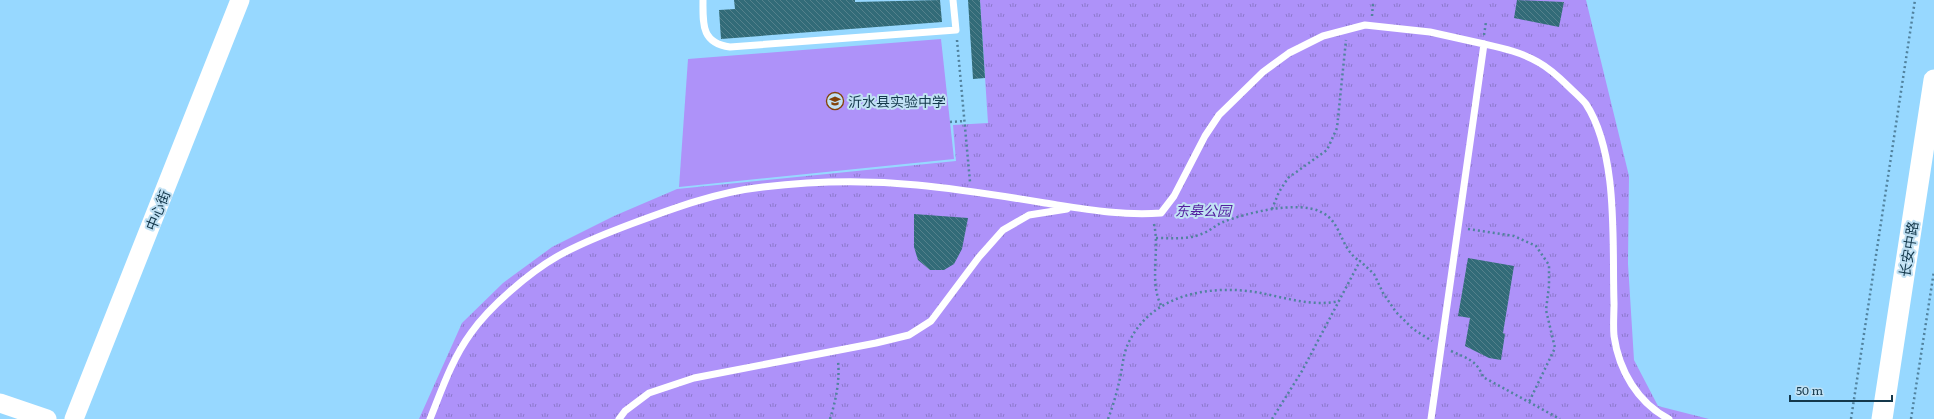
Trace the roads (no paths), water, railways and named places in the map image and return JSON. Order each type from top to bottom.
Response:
[{"type":"main road","name":"中心街","points":[[74,419],[240,0]]},
{"type":"main road","name":"长安中路","points":[[1882,419],[1934,80]]},
{"type":"main road","points":[[0,403],[48,419]]},
{"type":"lane","points":[[703,0],[704,30],[714,42],[730,47],[956,30],[953,0]]},
{"type":"lane","points":[[430,419],[452,365],[472,331],[530,275],[559,256],[601,235],[713,196],[762,187],[822,182],[916,184],[1077,208],[1139,214],[1161,213],[1174,196],[1205,136],[1219,115],[1263,72],[1288,53],[1323,36],[1365,26],[1430,32],[1513,51],[1539,62],[1561,79],[1585,104],[1600,133],[1608,165],[1611,215],[1614,337],[1623,365],[1638,394],[1648,405],[1669,419]]},
{"type":"lane","points":[[1431,419],[1484,44]]},
{"type":"lane","points":[[619,419],[625,411],[649,393],[694,378],[837,350],[909,334],[931,321],[979,257],[1003,230],[1029,215],[1077,208]]},
{"type":"place","name":"沂水县实验中学","points":[[835,101]]},
{"type":"park label","name":"东皋公园","points":[[1203,210]]}]
